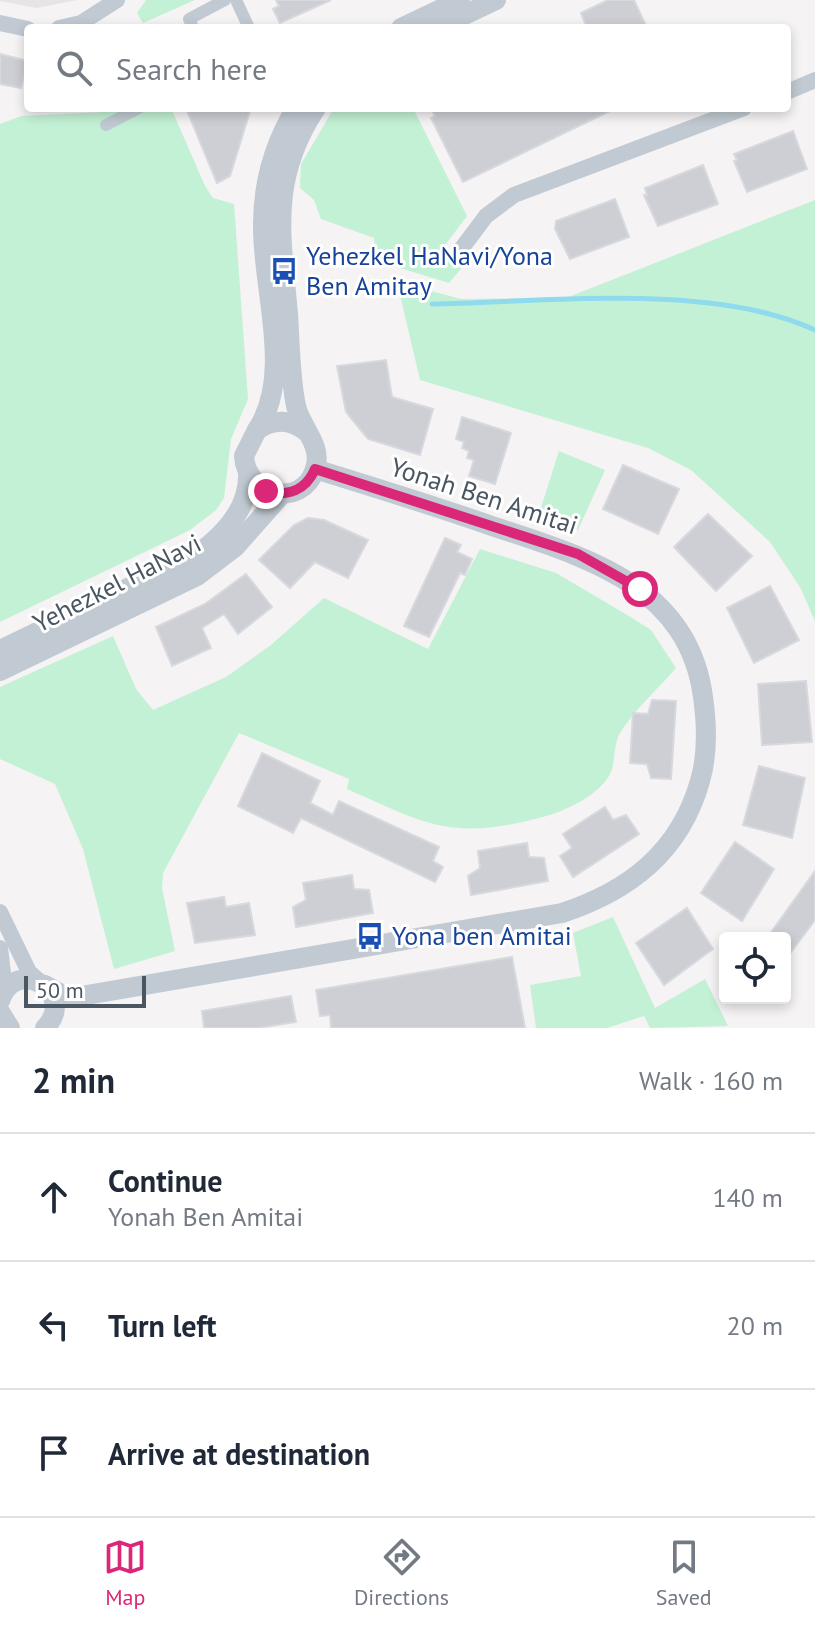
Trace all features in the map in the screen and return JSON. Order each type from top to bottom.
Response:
[{"type":"street","points":[[77,24],[117,0]]},
{"type":"street","points":[[191,24],[189,19],[225,0]]},
{"type":"street","points":[[236,0],[247,24]]},
{"type":"street","points":[[409,24],[460,0]]},
{"type":"street","points":[[445,24],[496,0]]},
{"type":"street","points":[[0,23],[24,28]]},
{"type":"street","points":[[791,90],[815,80]]},
{"type":"street","points":[[106,125],[131,112]]},
{"type":"street","points":[[290,112],[274,151],[264,201],[275,373],[269,407],[245,450],[248,472],[261,488],[282,494],[304,485],[315,469],[316,450],[296,403],[280,203],[295,143],[314,112]]},
{"type":"street","points":[[459,252],[480,221],[514,195],[733,112]]},
{"type":"street","points":[[257,430],[280,421],[295,424],[308,433]]},
{"type":"street","name":"Yonah Ben Amitai","points":[[41,982],[65,996],[81,996],[562,913],[612,893],[654,863],[684,823],[695,800],[706,748],[702,690],[695,665],[679,632],[640,589],[578,554],[315,469]]},
{"type":"street","name":"Yehezkel HaNavi","points":[[0,650],[196,555],[222,533],[238,512],[246,492],[248,472]]},
{"type":"street","name":"Yehezkel HaNavi","points":[[0,671],[197,576],[235,547],[282,494]]},
{"type":"street","points":[[0,912],[29,972],[41,982],[55,1004],[47,1026]]},
{"type":"street","points":[[0,948],[2,998],[9,1028]]},
{"type":"street","points":[[2,998],[20,979],[41,982]]},
{"type":"street","points":[[47,1026],[60,1008],[81,996]]},
{"type":"street","points":[[0,1024],[9,1028]]},
{"type":"shaded area","points":[[0,0],[77,0],[37,8],[0,1]]},
{"type":"green space","points":[[146,0],[195,0],[143,23],[137,13]]},
{"type":"green space","points":[[173,112],[205,186],[213,198],[234,204],[248,399],[231,439],[224,498],[216,510],[190,530],[0,622],[0,124],[21,116]]},
{"type":"green space","points":[[332,112],[415,112],[467,216],[442,249],[465,264],[449,283],[377,261],[374,238],[321,219],[314,200],[300,188],[301,164]]},
{"type":"green space","points":[[815,200],[815,621],[800,587],[770,542],[691,470],[648,448],[420,380],[397,282],[461,299],[566,298]]},
{"type":"green space","points":[[559,451],[605,470],[578,530],[538,517]]},
{"type":"green space","points":[[480,549],[556,573],[629,616],[651,630],[676,668],[620,733],[612,769],[601,786],[576,804],[539,818],[509,825],[460,828],[419,820],[398,812],[347,789],[349,779],[239,733],[163,873],[162,888],[175,951],[114,969],[83,849],[55,784],[0,759],[0,687],[113,636],[136,689],[153,710],[226,677],[271,645],[324,598],[428,649]]},
{"type":"green space","points":[[613,917],[655,1008],[705,979],[728,1026],[650,1028],[644,1016],[607,1028],[536,1028],[530,985],[581,976],[573,933]]},
{"type":"building","points":[[276,0],[331,0],[280,23],[273,9],[279,6]]},
{"type":"building","points":[[608,0],[634,0],[645,24],[585,24],[581,13]]},
{"type":"building","points":[[0,54],[24,60],[21,88],[0,84]]},
{"type":"building","points":[[188,112],[250,112],[230,176],[217,183]]},
{"type":"building","points":[[433,112],[608,112],[463,182],[431,118],[435,116]]},
{"type":"building","points":[[793,131],[807,169],[747,192],[734,154]]},
{"type":"building","points":[[703,165],[718,204],[658,226],[644,195],[647,195],[645,188]]},
{"type":"building","points":[[615,199],[629,237],[570,259],[555,229],[556,221]]},
{"type":"building","points":[[386,360],[392,397],[433,409],[420,455],[368,439],[346,412],[337,366]]},
{"type":"building","points":[[462,417],[511,433],[495,484],[469,476],[474,460],[467,458],[469,451],[462,448],[464,442],[456,439]]},
{"type":"building","points":[[623,465],[679,489],[658,534],[603,509]]},
{"type":"building","points":[[708,514],[752,556],[716,591],[674,547]]},
{"type":"building","points":[[308,518],[324,520],[368,540],[348,578],[315,562],[290,588],[259,560],[294,525]]},
{"type":"building","points":[[445,538],[461,545],[457,552],[472,559],[465,575],[460,573],[429,637],[404,626]]},
{"type":"building","points":[[246,574],[272,607],[238,634],[224,614],[202,628],[211,648],[172,666],[156,627],[205,604]]},
{"type":"building","points":[[770,586],[799,640],[754,663],[727,608]]},
{"type":"building","points":[[806,681],[812,742],[762,745],[758,684]]},
{"type":"building","points":[[652,700],[676,701],[671,779],[651,778],[647,764],[630,763],[633,713],[648,714]]},
{"type":"building","points":[[262,753],[320,781],[310,803],[333,815],[339,801],[439,847],[433,861],[443,867],[435,882],[301,818],[293,833],[238,806]]},
{"type":"building","points":[[759,766],[805,778],[792,838],[743,825]]},
{"type":"building","points":[[605,807],[613,820],[626,815],[639,834],[573,877],[560,856],[572,848],[563,834]]},
{"type":"building","points":[[735,842],[774,869],[742,921],[701,893]]},
{"type":"building","points":[[527,843],[529,857],[544,858],[548,881],[471,895],[468,876],[480,868],[478,851]]},
{"type":"building","points":[[815,871],[815,920],[791,952],[791,932],[771,932]]},
{"type":"building","points":[[352,875],[354,889],[369,890],[373,913],[296,927],[293,907],[306,900],[303,883]]},
{"type":"building","points":[[224,897],[226,907],[249,903],[255,935],[195,943],[187,903]]},
{"type":"building","points":[[687,908],[713,949],[664,985],[636,943]]},
{"type":"building","points":[[512,957],[525,1028],[331,1028],[330,1015],[320,1016],[316,990]]},
{"type":"building","points":[[291,996],[296,1022],[258,1028],[204,1028],[202,1011]]},
{"type":"waterway","points":[[432,304],[628,298],[679,300],[728,305],[774,315],[815,330]]},
{"type":"place","name":"Yehezkel HaNavi/Yona Ben Amitay","points":[[284,271]]},
{"type":"place","name":"Yona ben Amitai","points":[[370,936]]},
{"type":"route","points":[[266,491],[282,494],[296,490],[308,482],[315,469],[578,554],[640,589]]}]
